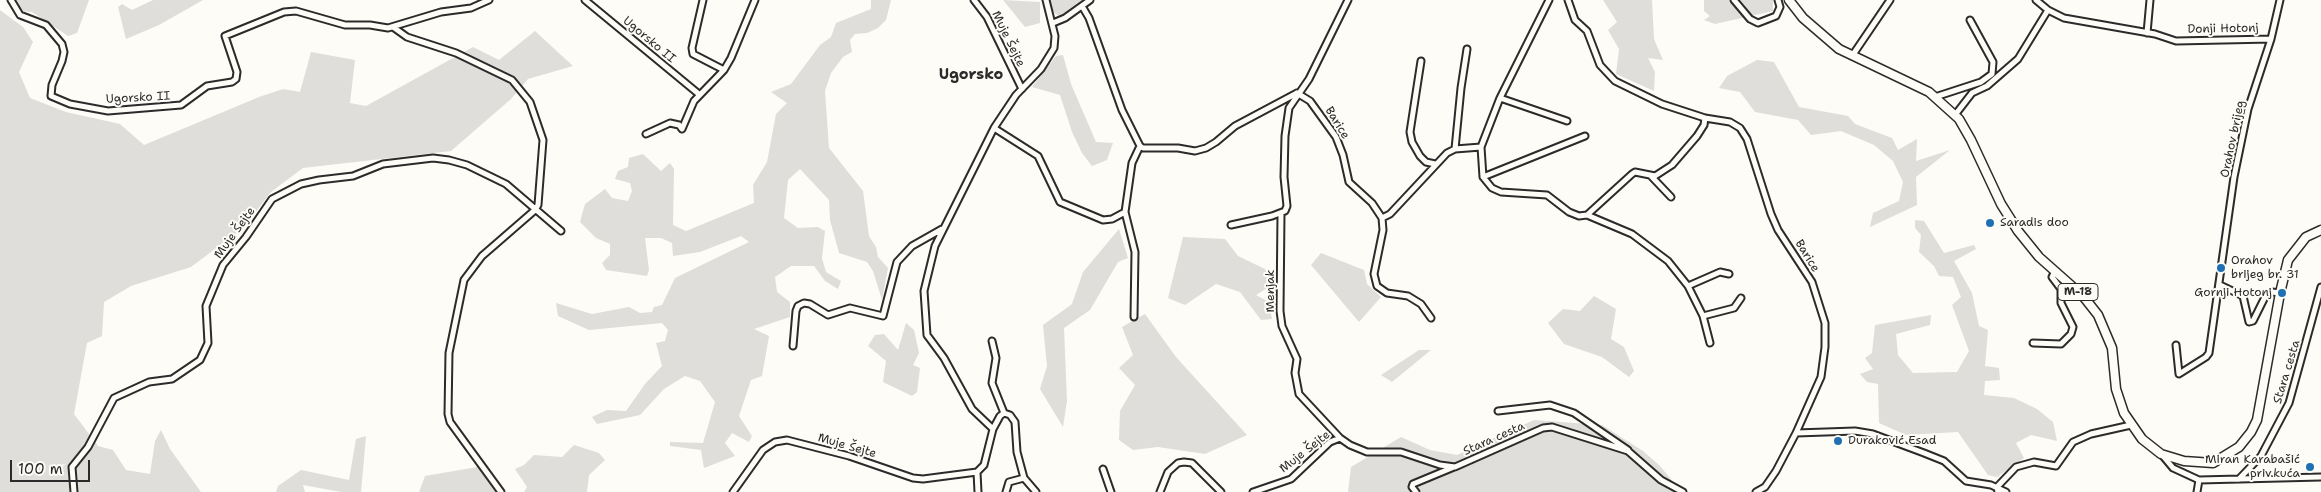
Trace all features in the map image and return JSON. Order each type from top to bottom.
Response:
[{"type":"main road","name":"M-18","points":[[1790,0],[1802,18],[1822,37],[1852,56],[1912,83],[1935,97],[1955,114],[1971,140],[2002,204],[2018,231],[2039,257],[2082,296],[2105,328],[2112,348],[2119,400],[2131,425],[2142,439],[2161,454],[2184,461],[2213,463],[2239,447],[2251,432],[2257,420],[2280,293],[2288,260],[2306,238],[2321,230]]},
{"type":"street","name":"Ugorsko II","points":[[10,0],[20,15],[46,25],[62,44],[64,52],[52,85],[51,96],[70,104],[108,111],[181,105],[207,86],[232,82],[236,79],[237,72],[225,36],[289,11],[296,11],[345,25],[393,27],[441,12],[471,8],[489,0]]},
{"type":"street","name":"Ugorsko II","points":[[585,0],[700,95]]},
{"type":"street","points":[[702,0],[692,54],[724,70]]},
{"type":"street","points":[[646,134],[670,123],[679,125],[682,129],[694,101],[724,70],[737,46],[754,0]]},
{"type":"street","name":"Muje Šejte","points":[[974,0],[987,17],[1022,89]]},
{"type":"street","name":"Muje Šejte","points":[[993,429],[972,409],[944,358],[927,335],[924,291],[935,246],[994,128],[1022,89],[1050,56],[1054,48],[1053,23],[1046,0]]},
{"type":"street","points":[[1053,23],[1065,18],[1090,0]]},
{"type":"street","name":"Menjak","points":[[1340,438],[1299,394],[1295,373],[1296,359],[1282,326],[1280,311],[1282,214],[1287,206],[1285,136],[1289,108],[1297,93],[1308,79],[1348,0]]},
{"type":"street","points":[[1549,0],[1500,98],[1481,147],[1483,177],[1492,188],[1501,192],[1547,194],[1569,212],[1579,216],[1587,215],[1632,234],[1668,261],[1688,286],[1703,316],[1710,343]]},
{"type":"street","name":"Barice","points":[[1568,0],[1575,20],[1587,30],[1600,65],[1615,82],[1662,104],[1705,118],[1730,122],[1740,128],[1747,139],[1774,222],[1812,282],[1825,323],[1825,346],[1821,378],[1796,433]]},
{"type":"street","points":[[1734,0],[1750,18],[1758,23],[1776,16],[1780,7],[1778,0]]},
{"type":"street","points":[[1852,56],[1890,0]]},
{"type":"street","name":"Donji Hotonj","points":[[2036,0],[2048,10],[2064,18],[2186,42],[2271,39]]},
{"type":"street","points":[[2147,33],[2150,0]]},
{"type":"street","name":"Orahov brijeg","points":[[2176,345],[2178,374],[2206,357],[2209,353],[2234,177],[2248,109],[2271,39],[2280,0]]},
{"type":"street","points":[[1082,6],[1112,86],[1140,146],[1132,163],[1125,212],[1135,252],[1134,317]]},
{"type":"street","points":[[1955,114],[1972,93],[1987,86],[2018,60],[2048,10]]},
{"type":"street","points":[[1935,97],[1981,82],[1992,74],[1993,62],[1970,20]]},
{"type":"street","points":[[393,27],[407,37],[456,53],[512,80],[522,90],[536,116],[543,145],[540,196],[535,210],[482,256],[464,280],[449,353],[448,414],[450,422],[501,492]]},
{"type":"street","points":[[1455,148],[1467,48]]},
{"type":"street","points":[[1421,61],[1410,132],[1412,142],[1420,156],[1426,162],[1435,164]]},
{"type":"street","name":"Menjak","points":[[1140,146],[1195,151],[1206,148],[1234,126],[1297,93]]},
{"type":"street","name":"Barice","points":[[1297,93],[1310,100],[1336,137],[1343,155],[1349,182],[1372,203],[1382,218]]},
{"type":"street","points":[[1500,98],[1567,121]]},
{"type":"street","points":[[1651,176],[1672,164],[1704,126],[1705,118]]},
{"type":"street","points":[[994,128],[1032,150],[1038,156],[1060,202],[1104,220],[1112,219],[1125,212]]},
{"type":"street","points":[[1483,177],[1585,136]]},
{"type":"street","points":[[1431,318],[1421,304],[1408,296],[1387,293],[1377,286],[1374,274],[1383,230],[1382,218],[1390,214],[1435,164],[1455,148],[1481,147]]},
{"type":"street","name":"Muje Šejte","points":[[74,492],[72,467],[88,447],[114,398],[149,382],[172,379],[200,360],[208,343],[206,310],[209,296],[227,258],[246,237],[272,199],[301,184],[319,180],[341,179],[383,164],[432,158],[458,162],[495,178],[520,194],[535,210],[560,231]]},
{"type":"street","points":[[1587,215],[1635,172],[1651,176],[1671,197]]},
{"type":"street","points":[[1231,225],[1282,214]]},
{"type":"street","points":[[794,346],[796,310],[798,306],[804,303],[810,304],[828,315],[850,308],[883,316],[897,262],[912,246],[943,228]]},
{"type":"street","points":[[2033,343],[2061,344],[2071,334],[2073,327],[2062,303],[2061,289],[2052,277],[2055,271]]},
{"type":"street","points":[[1688,286],[1720,272],[1729,274]]},
{"type":"street","points":[[2220,285],[2243,296],[2248,322],[2253,321],[2266,295],[2272,292],[2280,293]]},
{"type":"street","name":"Stara cesta","points":[[2239,479],[2262,456],[2289,403],[2321,286]]},
{"type":"street","points":[[1703,316],[1734,308],[1741,298]]},
{"type":"street","points":[[992,341],[996,358],[992,383],[1004,413],[1010,415],[1015,422],[1017,452],[1024,478],[1036,492]]},
{"type":"street","name":"Stara cesta","points":[[1498,411],[1550,405],[1574,413],[1628,450],[1662,480],[1683,492]]},
{"type":"street","points":[[978,492],[977,472],[984,465],[993,429],[1000,416],[1004,413]]},
{"type":"street","points":[[1997,490],[2016,467],[2034,462],[2056,466],[2073,442],[2091,434],[2131,425]]},
{"type":"street","name":"Stara cesta","points":[[1340,438],[1367,452],[1401,452],[1440,465],[1455,467],[1543,428],[1552,427],[1628,450]]},
{"type":"street","points":[[1756,492],[1765,487],[1776,471],[1796,433],[1855,432],[1872,434],[1944,461],[1966,482],[2006,492]]},
{"type":"street","name":"Muje Šejte","points":[[1253,492],[1291,479],[1330,442],[1340,438]]},
{"type":"street","name":"Muje Šejte","points":[[733,492],[763,450],[775,442],[787,440],[849,456],[914,478],[923,479],[977,472]]},
{"type":"street","points":[[2161,454],[2173,468],[2198,480],[2321,477]]},
{"type":"street","points":[[1160,492],[1168,472],[1178,463],[1184,462],[1192,463],[1221,492]]},
{"type":"street","points":[[1416,492],[1412,487],[1413,484],[1455,467]]},
{"type":"street","points":[[1103,469],[1111,492]]},
{"type":"street","points":[[1006,492],[1009,482],[1024,478]]},
{"type":"street","points":[[2197,492],[2198,480]]},
{"type":"shaded area","points":[[15,0],[89,0],[77,33],[68,36],[32,12],[22,11]]},
{"type":"shaded area","points":[[153,0],[203,0],[159,25],[126,39],[118,7],[122,4],[132,10]]},
{"type":"shaded area","points":[[871,0],[891,0],[886,20],[878,28],[867,33],[855,34],[850,40],[852,52],[843,57],[831,73],[825,91],[829,148],[863,191],[869,236],[876,247],[878,257],[888,268],[882,300],[873,271],[867,262],[839,253],[830,220],[829,200],[800,169],[788,180],[784,218],[798,228],[818,227],[825,231],[822,258],[826,272],[841,281],[838,289],[825,281],[814,266],[791,266],[775,277],[777,292],[790,302],[790,317],[754,329],[769,336],[762,376],[751,380],[739,416],[752,436],[749,442],[732,433],[725,443],[735,456],[704,468],[701,450],[670,446],[670,442],[703,443],[715,402],[700,381],[685,376],[664,389],[640,415],[597,424],[592,417],[607,410],[626,411],[645,384],[662,366],[656,343],[665,341],[668,330],[662,323],[589,330],[558,316],[556,303],[592,314],[629,307],[640,313],[652,312],[654,307],[662,305],[675,278],[749,242],[741,236],[700,252],[673,256],[672,243],[661,238],[645,238],[649,270],[647,276],[606,270],[602,263],[610,255],[610,244],[596,238],[580,222],[585,204],[605,189],[612,198],[628,201],[632,191],[630,183],[615,179],[618,171],[628,167],[629,158],[643,154],[661,171],[670,163],[674,169],[673,225],[686,231],[754,203],[753,185],[767,162],[776,114],[787,103],[771,92],[791,84],[820,45],[831,37],[836,23],[871,9]]},
{"type":"shaded area","points":[[1003,0],[1040,2],[1040,23],[1025,27]]},
{"type":"shaded area","points":[[1048,0],[1088,0],[1061,17],[1054,13]]},
{"type":"shaded area","points":[[1603,0],[1652,0],[1654,39],[1663,60],[1648,58],[1655,72],[1654,91],[1616,74],[1619,49],[1608,30],[1617,22]]},
{"type":"shaded area","points":[[1704,0],[1773,0],[1773,11],[1715,24],[1704,20],[1710,16],[1704,11]]},
{"type":"shaded area","points":[[0,10],[23,27],[33,42],[19,72],[30,98],[66,112],[120,124],[144,145],[259,97],[283,89],[300,92],[311,52],[355,60],[350,103],[366,106],[473,47],[499,60],[535,31],[573,66],[528,79],[511,99],[451,151],[303,168],[271,192],[243,228],[191,267],[131,286],[104,302],[102,336],[87,343],[74,414],[98,446],[113,450],[126,470],[150,474],[155,441],[161,430],[170,449],[201,492],[0,492]]},
{"type":"shaded area","points":[[1063,55],[1071,84],[1096,142],[1113,143],[1107,160],[1092,166],[1082,153],[1072,132],[1060,95],[1032,87],[1056,56]]},
{"type":"shaded area","points":[[1757,60],[1774,62],[1799,107],[1848,116],[1855,124],[1892,138],[1898,150],[1917,139],[1916,161],[1950,150],[1916,177],[1917,205],[1870,227],[1873,213],[1899,201],[1903,182],[1893,161],[1874,145],[1841,131],[1811,135],[1798,120],[1755,112],[1740,92],[1719,88],[1727,76]]},
{"type":"shaded area","points":[[1915,220],[1924,221],[1944,253],[1974,245],[1976,249],[1954,261],[1972,293],[1979,326],[1988,330],[1985,366],[1999,368],[2000,380],[1985,381],[1984,395],[2014,398],[2037,409],[2053,422],[2057,441],[2031,435],[2016,443],[2024,458],[1997,477],[1988,475],[1958,432],[1906,435],[1879,423],[1878,384],[1867,382],[1860,374],[1873,369],[1865,358],[1872,353],[1875,325],[1931,315],[1930,325],[1896,334],[1898,355],[1913,373],[1957,372],[1969,351],[1952,305],[1961,297],[1953,277],[1939,276],[1934,266],[1919,252],[1921,235],[1915,228]]},
{"type":"shaded area","points":[[1119,229],[1128,258],[1118,262],[1090,310],[1064,328],[1067,401],[1063,427],[1040,389],[1047,366],[1043,325],[1072,304],[1083,272]]},
{"type":"shaded area","points":[[1183,237],[1225,239],[1238,256],[1265,269],[1272,285],[1256,295],[1269,302],[1272,319],[1261,320],[1240,292],[1216,284],[1185,305],[1168,298]]},
{"type":"shaded area","points":[[1321,253],[1364,270],[1367,284],[1381,297],[1359,322],[1311,265]]},
{"type":"shaded area","points":[[1594,296],[1616,309],[1611,339],[1624,347],[1634,371],[1629,377],[1602,357],[1564,344],[1548,323],[1563,309],[1580,311]]},
{"type":"shaded area","points":[[1145,314],[1176,357],[1247,435],[1205,454],[1158,447],[1133,450],[1119,440],[1120,411],[1135,385],[1119,368],[1133,355],[1122,327]]},
{"type":"shaded area","points":[[906,323],[914,330],[919,353],[913,365],[920,368],[917,392],[912,396],[883,382],[886,361],[868,346],[875,335],[884,334],[898,350]]},
{"type":"shaded area","points":[[1419,350],[1431,350],[1392,382],[1381,375]]},
{"type":"shaded area","points":[[1534,420],[1602,425],[1643,451],[1659,465],[1682,492],[1348,492],[1351,467],[1401,437],[1430,450],[1457,455]]},
{"type":"shaded area","points":[[366,436],[361,492],[341,492],[303,485],[305,492],[276,492],[278,486],[301,470],[349,480],[356,439]]},
{"type":"shaded area","points":[[574,445],[599,453],[605,460],[589,475],[587,492],[524,492],[527,487],[515,469],[524,465],[534,455],[562,457]]},
{"type":"shaded area","points":[[483,466],[501,492],[419,492],[425,476]]},
{"type":"place","name":"Saradis doo","points":[[1990,223]]},
{"type":"place","name":"Orahov brijeg br. 31","points":[[2221,268]]},
{"type":"place","name":"Gornji Hotonj","points":[[2282,293]]},
{"type":"place","name":"Duraković Esad","points":[[1838,441]]},
{"type":"place","name":"Miran Karabašić priv.kuća","points":[[2310,467]]},
{"type":"district","name":"Ugorsko","points":[[971,75]]}]
